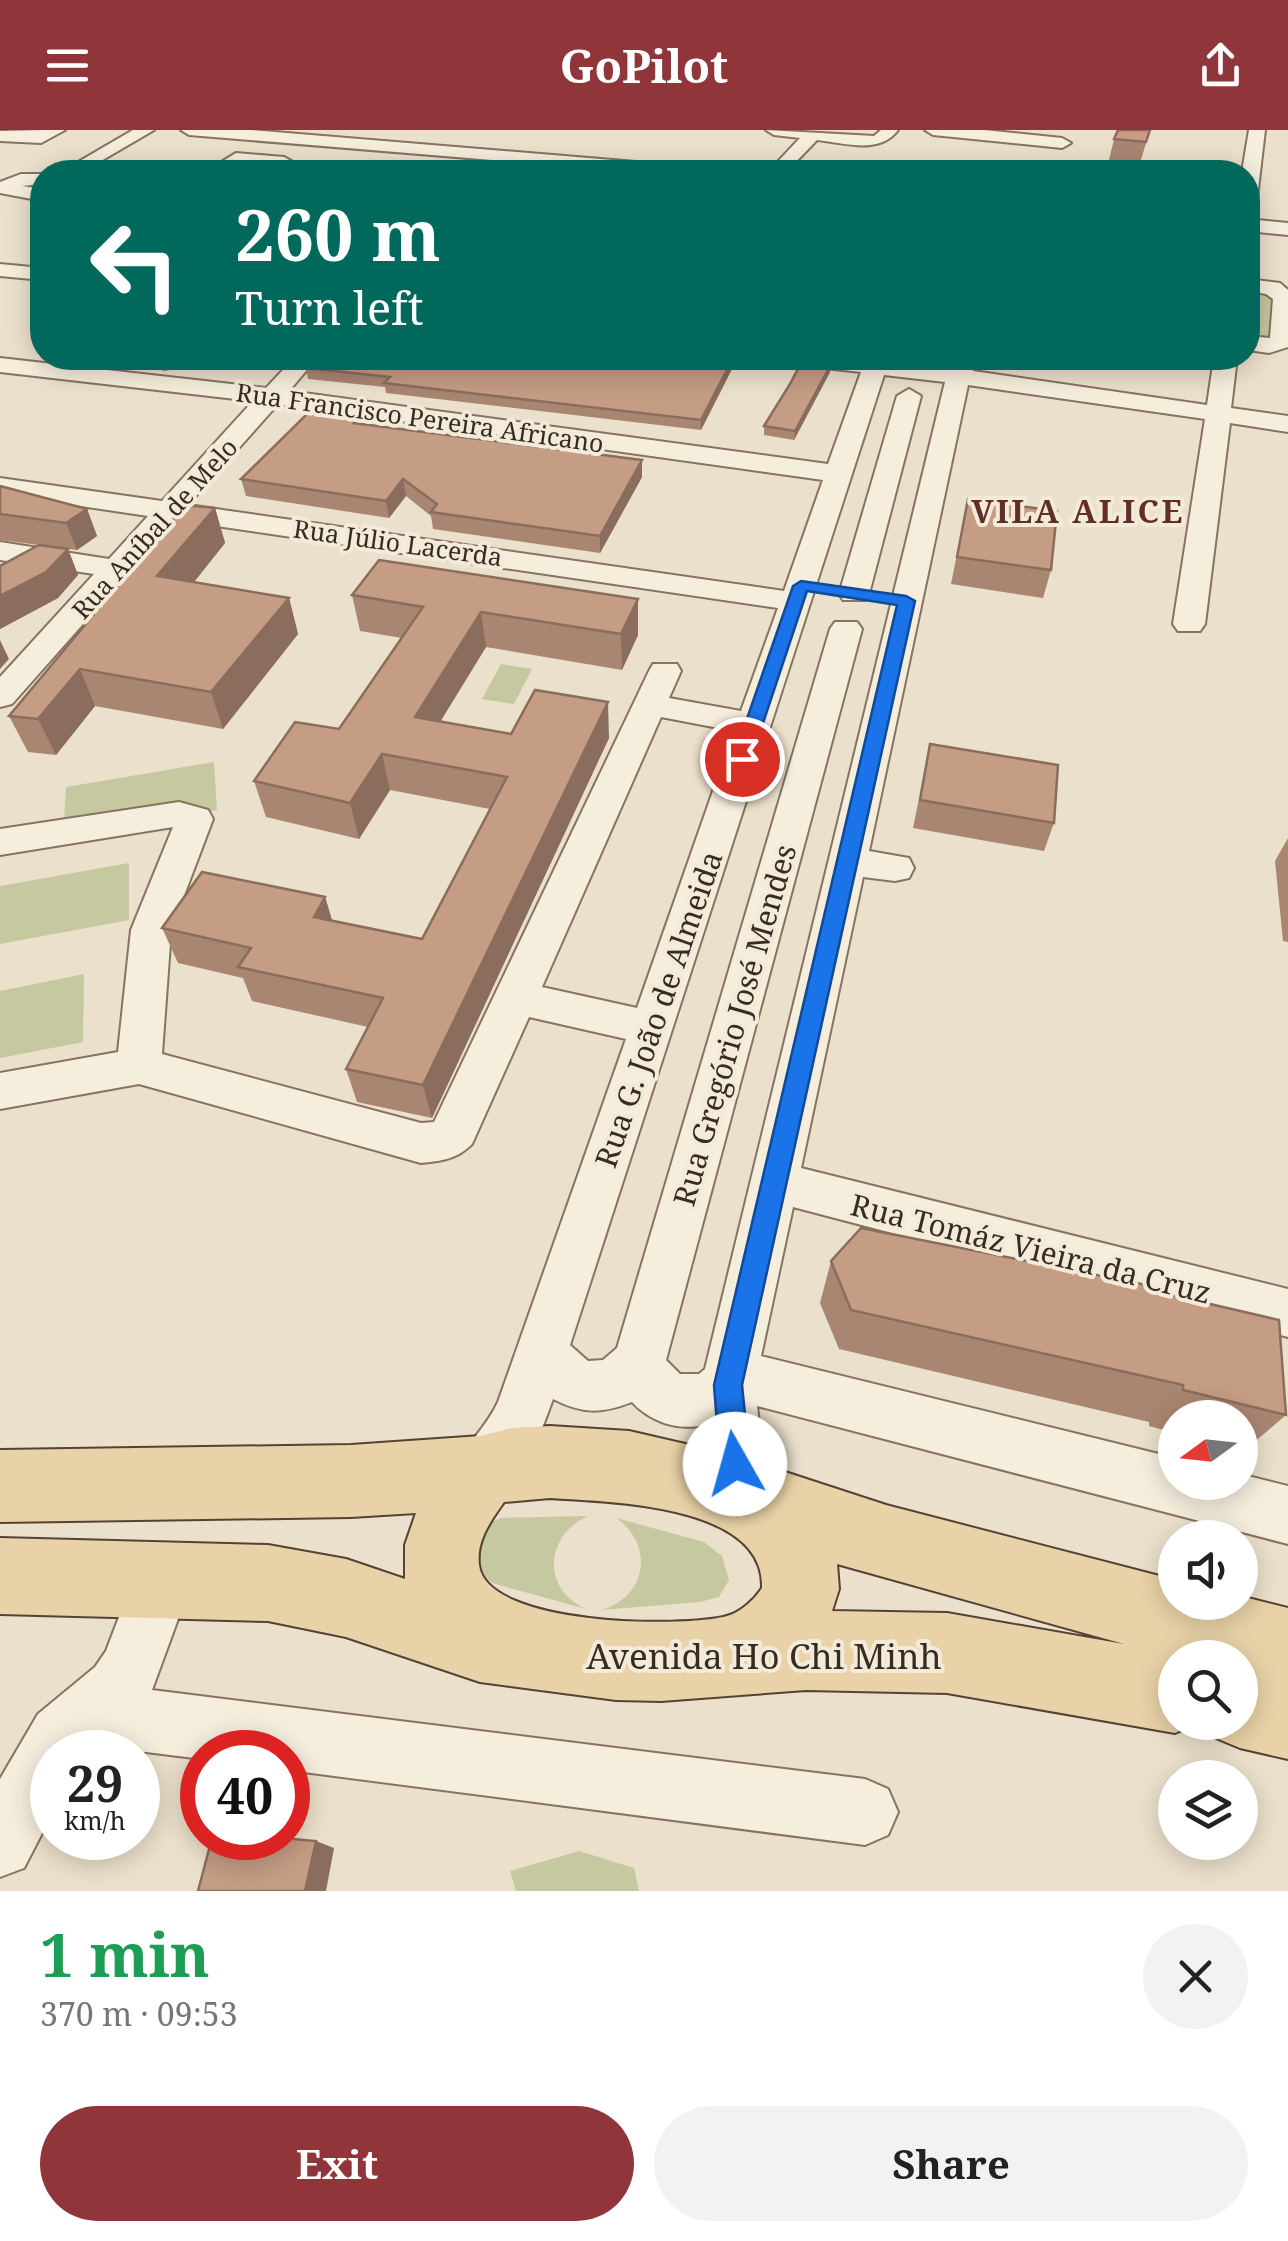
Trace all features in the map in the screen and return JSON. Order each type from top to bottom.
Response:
[{"type":"main road","points":[[0,1486],[224,1485],[481,1472],[512,1464],[550,1462],[629,1466],[751,1499],[886,1543],[1288,1648]]},
{"type":"main road","points":[[481,1472],[454,1508],[444,1531],[439,1571],[452,1599],[476,1623],[535,1650]]},
{"type":"main road","points":[[713,1658],[750,1649],[773,1638],[791,1620],[797,1604],[797,1556],[785,1534],[751,1499]]},
{"type":"main road","name":"Avenida Ho Chi Minh","points":[[0,1576],[268,1583],[320,1591],[480,1644],[616,1660],[713,1658],[806,1650],[947,1653],[1158,1690]]},
{"type":"main road","points":[[1258,1710],[1288,1718]]},
{"type":"street","points":[[0,136],[41,138],[57,130]]},
{"type":"street","points":[[92,160],[146,130]]},
{"type":"street","points":[[189,130],[545,160]]},
{"type":"street","points":[[314,160],[363,130]]},
{"type":"street","points":[[774,130],[874,141],[890,130]]},
{"type":"street","points":[[932,130],[1062,143]]},
{"type":"street","points":[[1253,160],[1257,130]]},
{"type":"street","points":[[788,160],[812,135]]},
{"type":"street","points":[[532,159],[557,142]]},
{"type":"street","points":[[235,160],[262,160]]},
{"type":"street","points":[[30,179],[3,188],[30,193]]},
{"type":"street","points":[[1260,226],[1288,229]]},
{"type":"street","points":[[0,270],[30,273]]},
{"type":"street","points":[[1260,286],[1272,288],[1284,297],[1280,342],[1260,345]]},
{"type":"street","name":"Rua Francisco Pereira Africano","points":[[0,365],[30,368]]},
{"type":"street","name":"Rua Francisco Pereira Africano","points":[[44,370],[270,396],[838,474]]},
{"type":"street","name":"Rua Aníbal de Melo","points":[[0,696],[295,370]]},
{"type":"street","points":[[839,370],[871,379],[959,377],[1288,424]]},
{"type":"street","points":[[1190,624],[1224,370]]},
{"type":"street","points":[[871,379],[874,386],[893,386],[909,396],[959,377]]},
{"type":"street","points":[[751,1499],[735,1464],[729,1380],[959,377]]},
{"type":"street","name":"Rua G. João de Almeida","points":[[481,1472],[496,1461],[507,1441],[544,1348],[871,379]]},
{"type":"street","name":"Rua Gregório José Mendes","points":[[639,1363],[909,396]]},
{"type":"street","name":"Rua Júlio Lacerda","points":[[0,486],[850,611]]},
{"type":"street","points":[[0,551],[118,569]]},
{"type":"street","points":[[850,611],[906,601]]},
{"type":"street","points":[[850,611],[898,637]]},
{"type":"street","points":[[0,1091],[139,1066],[421,1143],[445,1142],[456,1130],[658,688],[754,724]]},
{"type":"street","points":[[0,842],[179,814],[195,818],[152,930],[139,1066]]},
{"type":"street","points":[[847,861],[896,868]]},
{"type":"street","points":[[516,998],[652,1028]]},
{"type":"street","name":"Rua Tomáz Vieira da Cruz","points":[[774,1182],[1288,1314]]},
{"type":"street","points":[[544,1348],[560,1375],[587,1389],[617,1384],[639,1363],[654,1390],[681,1403],[714,1397],[729,1380]]},
{"type":"street","points":[[729,1380],[1288,1514]]},
{"type":"street","points":[[0,1844],[60,1736],[118,1688],[130,1670],[162,1578]]},
{"type":"street","points":[[88,1713],[865,1812]]},
{"type":"green space","points":[[1260,290],[1275,292],[1272,344],[1260,342]]},
{"type":"green space","points":[[501,664],[532,669],[514,704],[482,699]]},
{"type":"green space","points":[[214,762],[217,810],[63,837],[66,787]]},
{"type":"green space","points":[[129,863],[129,920],[0,944],[0,886]]},
{"type":"green space","points":[[84,974],[83,1042],[0,1058],[0,991]]},
{"type":"green space","points":[[588,1516],[563,1536],[554,1562],[561,1589],[586,1609],[492,1583],[472,1567],[479,1527],[501,1518]]},
{"type":"green space","points":[[616,1518],[704,1542],[722,1556],[729,1580],[719,1597],[601,1610],[628,1594],[640,1569],[637,1542]]},
{"type":"green space","points":[[579,1851],[634,1868],[639,1891],[516,1891],[510,1871]]},
{"type":"building","points":[[1118,130],[1150,130],[1146,142],[1114,139]]},
{"type":"building","points":[[325,370],[727,370],[701,420],[384,383],[390,377]]},
{"type":"building","points":[[797,370],[828,370],[795,431],[764,426]]},
{"type":"building","points":[[308,413],[357,420],[354,423],[642,460],[600,536],[431,512],[437,504],[403,479],[386,501],[241,479]]},
{"type":"building","points":[[0,486],[87,509],[66,523],[0,514]]},
{"type":"building","points":[[968,499],[1057,511],[1051,570],[957,557]]},
{"type":"building","points":[[185,505],[215,508],[157,576],[289,598],[211,692],[80,669],[38,719],[9,716]]},
{"type":"building","points":[[39,545],[68,549],[46,572],[0,596],[0,566]]},
{"type":"building","points":[[379,560],[638,599],[621,634],[481,612],[415,717],[511,734],[535,690],[608,702],[423,1085],[346,1069],[383,998],[238,967],[251,948],[162,928],[202,872],[325,897],[314,917],[422,939],[507,777],[382,754],[350,803],[254,781],[295,722],[339,729],[423,607],[352,595]]},
{"type":"building","points":[[930,744],[1058,765],[1054,823],[920,800]]},
{"type":"building","points":[[861,1228],[1152,1286],[1154,1291],[1279,1320],[1286,1415],[1258,1408],[1258,1400],[1224,1400],[1183,1390],[1183,1385],[851,1310],[831,1261]]},
{"type":"building","points":[[310,1840],[316,1841],[305,1891],[198,1891],[206,1860],[310,1860]]},
{"type":"district","name":"VILA ALICE","points":[[1078,510]]},
{"type":"route","points":[[735,1464],[728,1385],[906,601],[801,586],[742,759]]}]
